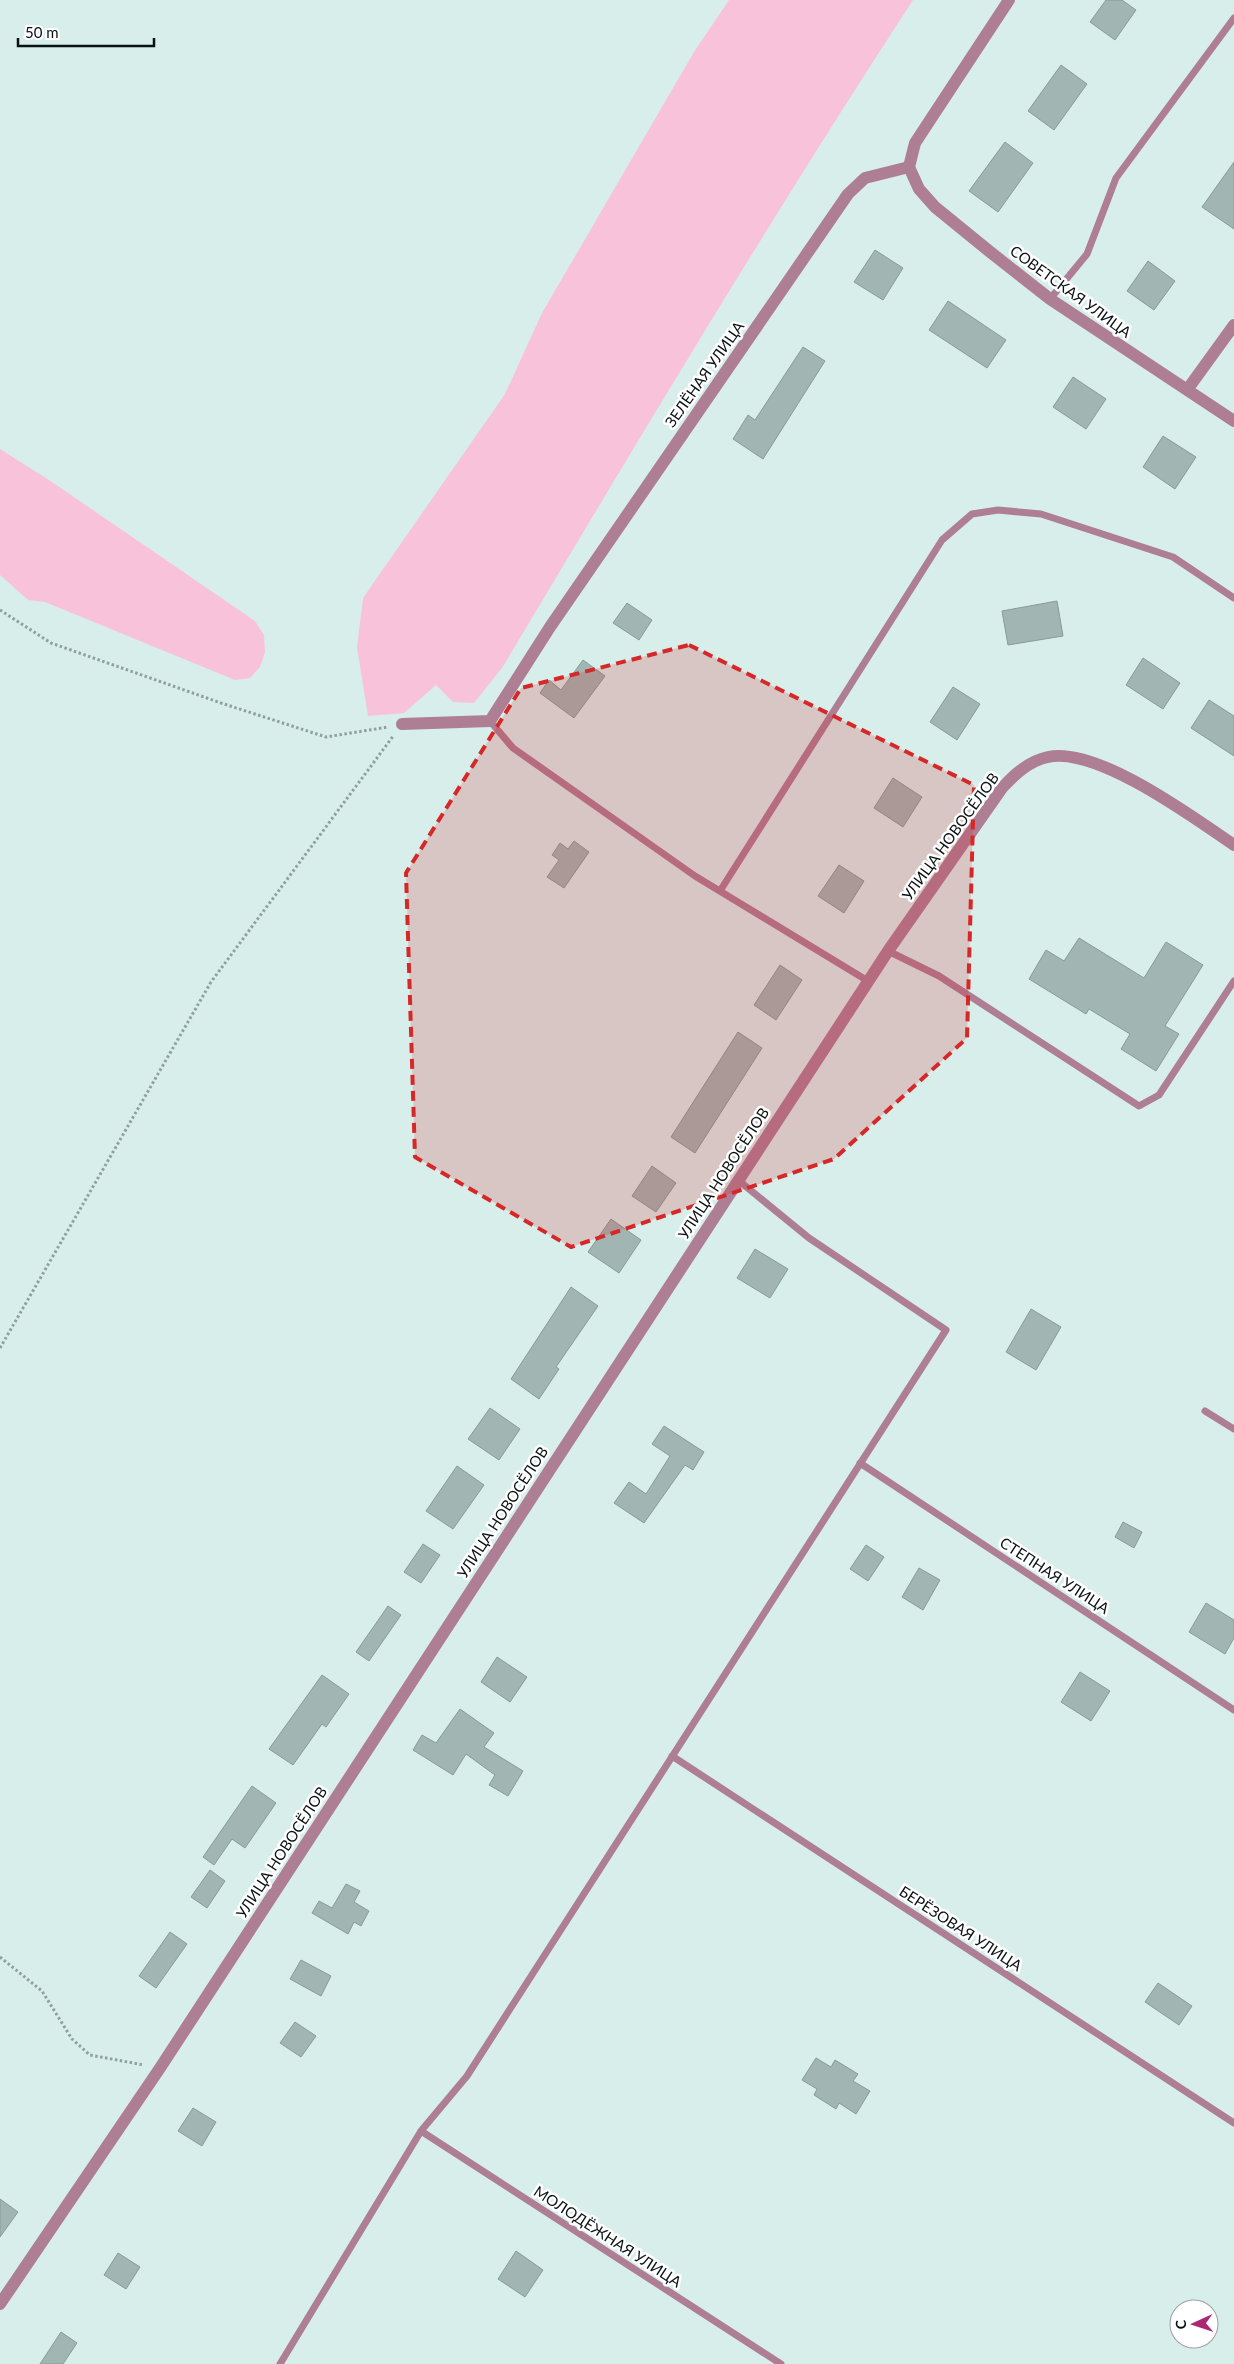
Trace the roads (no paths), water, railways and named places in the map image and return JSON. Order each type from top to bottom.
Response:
[{"type":"street","points":[[909,167],[915,143],[1009,0]]},
{"type":"street","name":"СОВЕТСКАЯ УЛИЦА","points":[[909,167],[919,189],[935,207],[1050,299],[1234,421]]},
{"type":"street","name":"ЗЕЛЁНАЯ УЛИЦА","points":[[490,721],[550,627],[848,194],[865,178],[909,167]]},
{"type":"street","points":[[1187,390],[1234,325]]},
{"type":"street","points":[[402,724],[490,721]]},
{"type":"street","name":"УЛИЦА НОВОСЁЛОВ","points":[[0,2304],[160,2068],[868,980],[1002,788],[1022,768],[1049,756],[1078,758],[1135,780],[1234,845]]},
{"type":"lane","points":[[1050,299],[1087,254],[1116,178],[1234,18]]},
{"type":"lane","points":[[720,891],[942,540],[972,514],[998,510],[1041,514],[1173,557],[1234,598]]},
{"type":"lane","points":[[490,721],[513,748],[631,831],[720,891],[868,980]]},
{"type":"lane","points":[[888,950],[939,976],[1140,1106],[1159,1095],[1234,981]]},
{"type":"lane","points":[[280,2364],[421,2131],[467,2076],[946,1330],[809,1238],[738,1180]]},
{"type":"lane","points":[[1206,1411],[1234,1429]]},
{"type":"lane","name":"СТЕПНАЯ УЛИЦА","points":[[860,1463],[1234,1710]]},
{"type":"lane","name":"БЕРЁЗОВАЯ УЛИЦА","points":[[672,1756],[1234,2123]]},
{"type":"lane","name":"МОЛОДЁЖНАЯ УЛИЦА","points":[[421,2131],[781,2364]]}]
